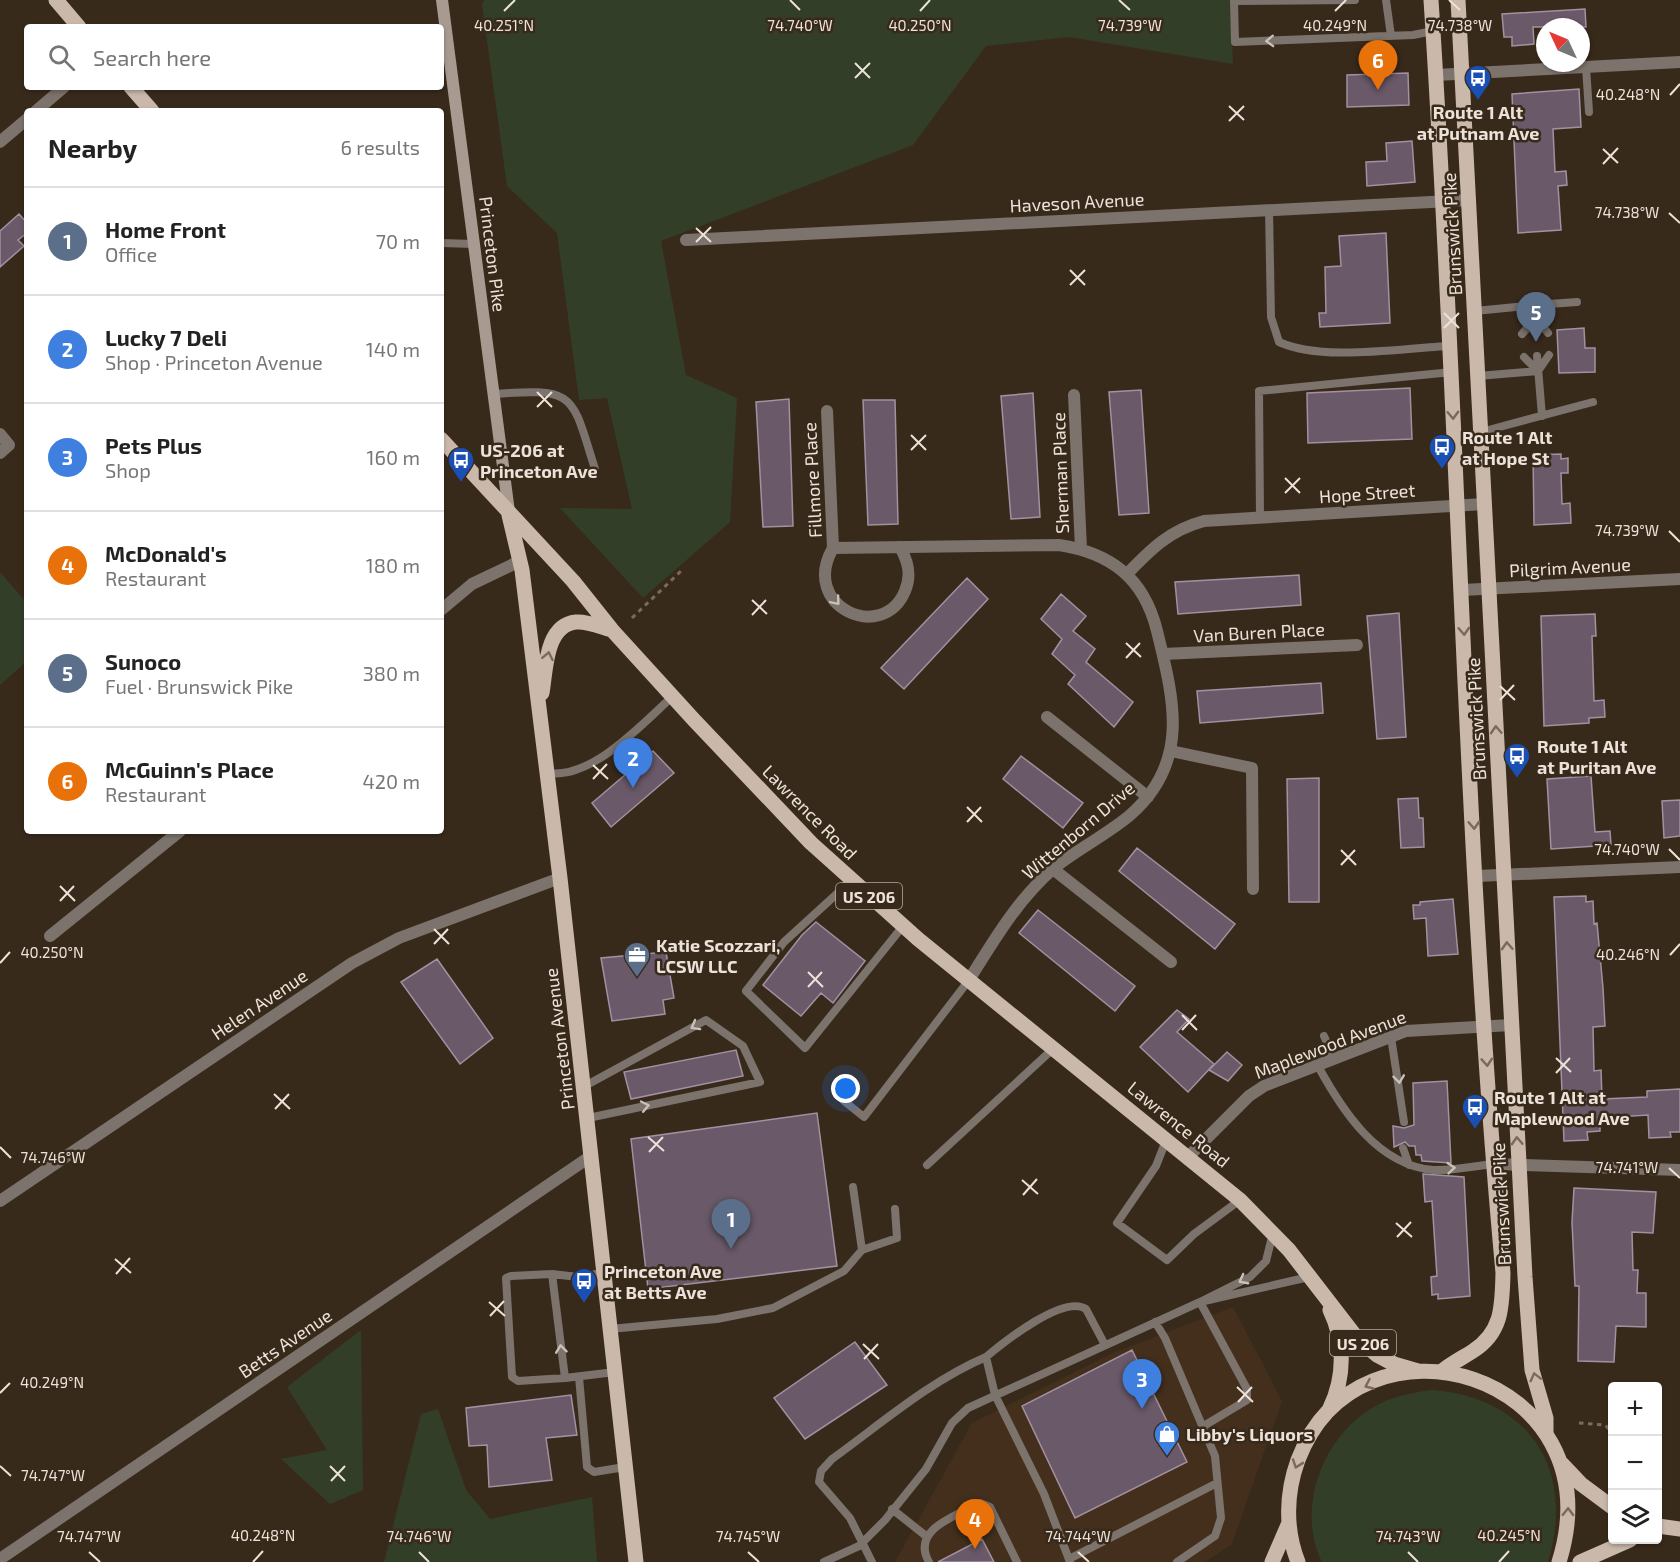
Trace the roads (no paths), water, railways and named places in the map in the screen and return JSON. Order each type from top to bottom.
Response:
[{"type":"main road","points":[[56,0],[77,24]]},
{"type":"main road","name":"Princeton Pike","points":[[442,0],[509,512]]},
{"type":"main road","name":"Brunswick Pike","points":[[1431,0],[1444,201],[1484,1025],[1503,1273],[1502,1312],[1494,1333],[1475,1350],[1442,1371]]},
{"type":"main road","name":"Brunswick Pike","points":[[1458,0],[1518,1165],[1532,1371],[1546,1418],[1546,1434]]},
{"type":"main road","points":[[134,90],[149,108]]},
{"type":"main road","name":"Lawrence Road","points":[[444,442],[573,581],[612,630],[761,792],[852,880],[903,926],[1167,1138],[1240,1200],[1273,1233],[1358,1338],[1377,1355],[1394,1364],[1418,1371]]},
{"type":"main road","name":"Princeton Avenue","points":[[509,512],[520,561],[560,878],[636,1562]]},
{"type":"main road","points":[[539,714],[548,657],[555,634],[562,627],[579,622],[612,630]]},
{"type":"main road","name":"Lawrence Road","points":[[1322,1293],[1334,1318],[1341,1359],[1338,1393],[1328,1414]]},
{"type":"main road","points":[[1298,1562],[1289,1522],[1290,1486],[1309,1438],[1328,1414],[1344,1400],[1370,1384],[1418,1371]]},
{"type":"main road","name":"US 206","points":[[1418,1371],[1442,1371],[1477,1379],[1502,1391],[1526,1410],[1546,1434],[1560,1462],[1568,1494],[1565,1540],[1559,1562]]},
{"type":"main road","points":[[1560,1462],[1581,1484],[1608,1504]]},
{"type":"main road","points":[[1272,1562],[1289,1522]]},
{"type":"main road","points":[[1580,1562],[1619,1544]]},
{"type":"street","points":[[1590,67],[1680,62]]},
{"type":"street","points":[[1436,75],[1536,70]]},
{"type":"street","points":[[40,108],[60,90]]},
{"type":"street","points":[[0,142],[24,122]]},
{"type":"street","name":"Haveson Avenue","points":[[686,240],[1470,200]]},
{"type":"street","name":"Sherman Place","points":[[1074,395],[1081,549]]},
{"type":"street","name":"Fillmore Place","points":[[827,411],[833,548]]},
{"type":"street","points":[[0,434],[9,445],[0,453]]},
{"type":"street","name":"Hope Street","points":[[1127,574],[1164,537],[1184,526],[1204,521],[1484,504]]},
{"type":"street","name":"Wittenborn Drive","points":[[833,548],[1059,545],[1081,549],[1112,562],[1127,574],[1144,596],[1153,614],[1174,704],[1175,728],[1171,751],[1159,779],[1148,797],[1127,817],[1053,869],[1004,924],[969,980]]},
{"type":"street","points":[[833,548],[824,572],[826,587],[832,600],[843,610],[857,616],[870,617],[894,607],[903,597],[908,584],[909,570],[900,547]]},
{"type":"street","points":[[444,607],[472,584],[520,561]]},
{"type":"street","name":"Pilgrim Avenue","points":[[1462,590],[1680,579]]},
{"type":"street","name":"Van Buren Place","points":[[1163,654],[1357,645]]},
{"type":"street","points":[[1047,717],[1148,797]]},
{"type":"street","points":[[1171,751],[1252,768],[1253,889]]},
{"type":"street","points":[[50,936],[176,834]]},
{"type":"street","points":[[1477,876],[1680,867]]},
{"type":"street","points":[[1053,869],[1171,962]]},
{"type":"street","name":"Helen Avenue","points":[[0,1201],[352,963],[399,938],[560,878]]},
{"type":"street","name":"Maplewood Avenue","points":[[1189,1156],[1249,1096],[1264,1086],[1391,1037],[1420,1029],[1511,1025]]},
{"type":"street","name":"Betts Avenue","points":[[0,1559],[591,1156]]},
{"type":"street","points":[[1493,1164],[1680,1170]]},
{"type":"lane","points":[[1355,0],[1234,1],[1235,42],[1391,36],[1433,31]]},
{"type":"lane","points":[[1386,0],[1391,36]]},
{"type":"lane","points":[[1586,72],[1588,112]]},
{"type":"lane","points":[[1269,210],[1271,317],[1279,342],[1294,349],[1318,352],[1450,346]]},
{"type":"lane","points":[[444,243],[474,244]]},
{"type":"lane","points":[[1475,311],[1577,302]]},
{"type":"lane","points":[[1535,305],[1536,333]]},
{"type":"lane","points":[[1536,318],[1548,333]]},
{"type":"lane","points":[[1522,334],[1536,318]]},
{"type":"lane","points":[[1538,371],[1549,355]]},
{"type":"lane","points":[[1537,356],[1542,416]]},
{"type":"lane","points":[[1524,357],[1538,371]]},
{"type":"lane","points":[[1478,376],[1538,371]]},
{"type":"lane","points":[[1260,518],[1259,391],[1452,372]]},
{"type":"lane","points":[[493,394],[552,392],[569,402],[577,412],[595,469]]},
{"type":"lane","points":[[1481,432],[1593,402]]},
{"type":"lane","points":[[547,773],[558,775],[571,772],[624,742],[673,696]]},
{"type":"lane","points":[[852,880],[784,942],[746,991],[805,1048],[903,926]]},
{"type":"lane","points":[[844,1101],[864,1117],[969,980]]},
{"type":"lane","points":[[583,1087],[706,1020],[743,1046],[760,1082],[588,1118]]},
{"type":"lane","points":[[1324,1036],[1334,1059]]},
{"type":"lane","points":[[1391,1037],[1404,1122]]},
{"type":"lane","points":[[927,1165],[1054,1048]]},
{"type":"lane","points":[[1318,1066],[1355,1124],[1386,1153],[1409,1165],[1434,1170],[1493,1164]]},
{"type":"lane","points":[[1167,1138],[1156,1166],[1117,1223],[1167,1260],[1194,1234],[1240,1200]]},
{"type":"lane","points":[[1403,1148],[1409,1165]]},
{"type":"lane","points":[[853,1187],[862,1250]]},
{"type":"lane","points":[[610,1329],[717,1319],[773,1308],[844,1271],[862,1250],[897,1238],[895,1209]]},
{"type":"lane","points":[[824,1562],[861,1543],[926,1469],[952,1423],[968,1407],[1250,1277],[1266,1261],[1273,1233]]},
{"type":"lane","points":[[603,1273],[578,1277],[552,1274],[511,1275],[506,1278],[512,1377],[518,1381],[615,1372]]},
{"type":"lane","points":[[552,1274],[565,1378]]},
{"type":"lane","points":[[1200,1302],[1309,1277]]},
{"type":"lane","points":[[1200,1302],[1247,1389],[1247,1400],[1202,1427]]},
{"type":"lane","points":[[872,1562],[850,1518],[819,1482],[820,1471],[832,1459],[936,1385],[964,1367],[986,1358],[1013,1335],[1050,1314],[1075,1305],[1086,1309],[1105,1345]]},
{"type":"lane","points":[[1155,1322],[1165,1338],[1215,1456],[1218,1483],[1221,1518],[1215,1536],[1177,1562]]},
{"type":"lane","points":[[986,1358],[995,1395],[1044,1494],[1069,1560],[1218,1483]]},
{"type":"lane","points":[[579,1377],[587,1467],[594,1472],[625,1467]]},
{"type":"lane","points":[[929,1562],[924,1545],[926,1536],[935,1527],[980,1503],[990,1507],[1017,1562]]},
{"type":"lane","points":[[892,1509],[926,1536]]},
{"type":"place","name":"McGuinn's Place","points":[[1378,90]]},
{"type":"place","name":"Route 1 Alt at Putnam Ave","points":[[1478,101]]},
{"type":"place","name":"Sunoco","points":[[1536,342]]},
{"type":"place","name":"Route 1 Alt at Hope St","points":[[1442,470]]},
{"type":"place","name":"US-206 at Princeton Ave","points":[[461,483]]},
{"type":"place","name":"Route 1 Alt at Puritan Ave","points":[[1517,779]]},
{"type":"place","name":"Lucky 7 Deli","points":[[633,788]]},
{"type":"place","name":"Katie Scozzari, LCSW LLC","points":[[637,978]]},
{"type":"place","name":"Route 1 Alt at Maplewood Ave","points":[[1475,1130]]},
{"type":"place","name":"Home Front","points":[[731,1249]]},
{"type":"place","name":"Princeton Ave at Betts Ave","points":[[584,1304]]},
{"type":"place","name":"Pets Plus","points":[[1142,1409]]},
{"type":"place","name":"Libby's Liquors","points":[[1167,1457]]},
{"type":"place","name":"McDonald's","points":[[975,1549]]}]
